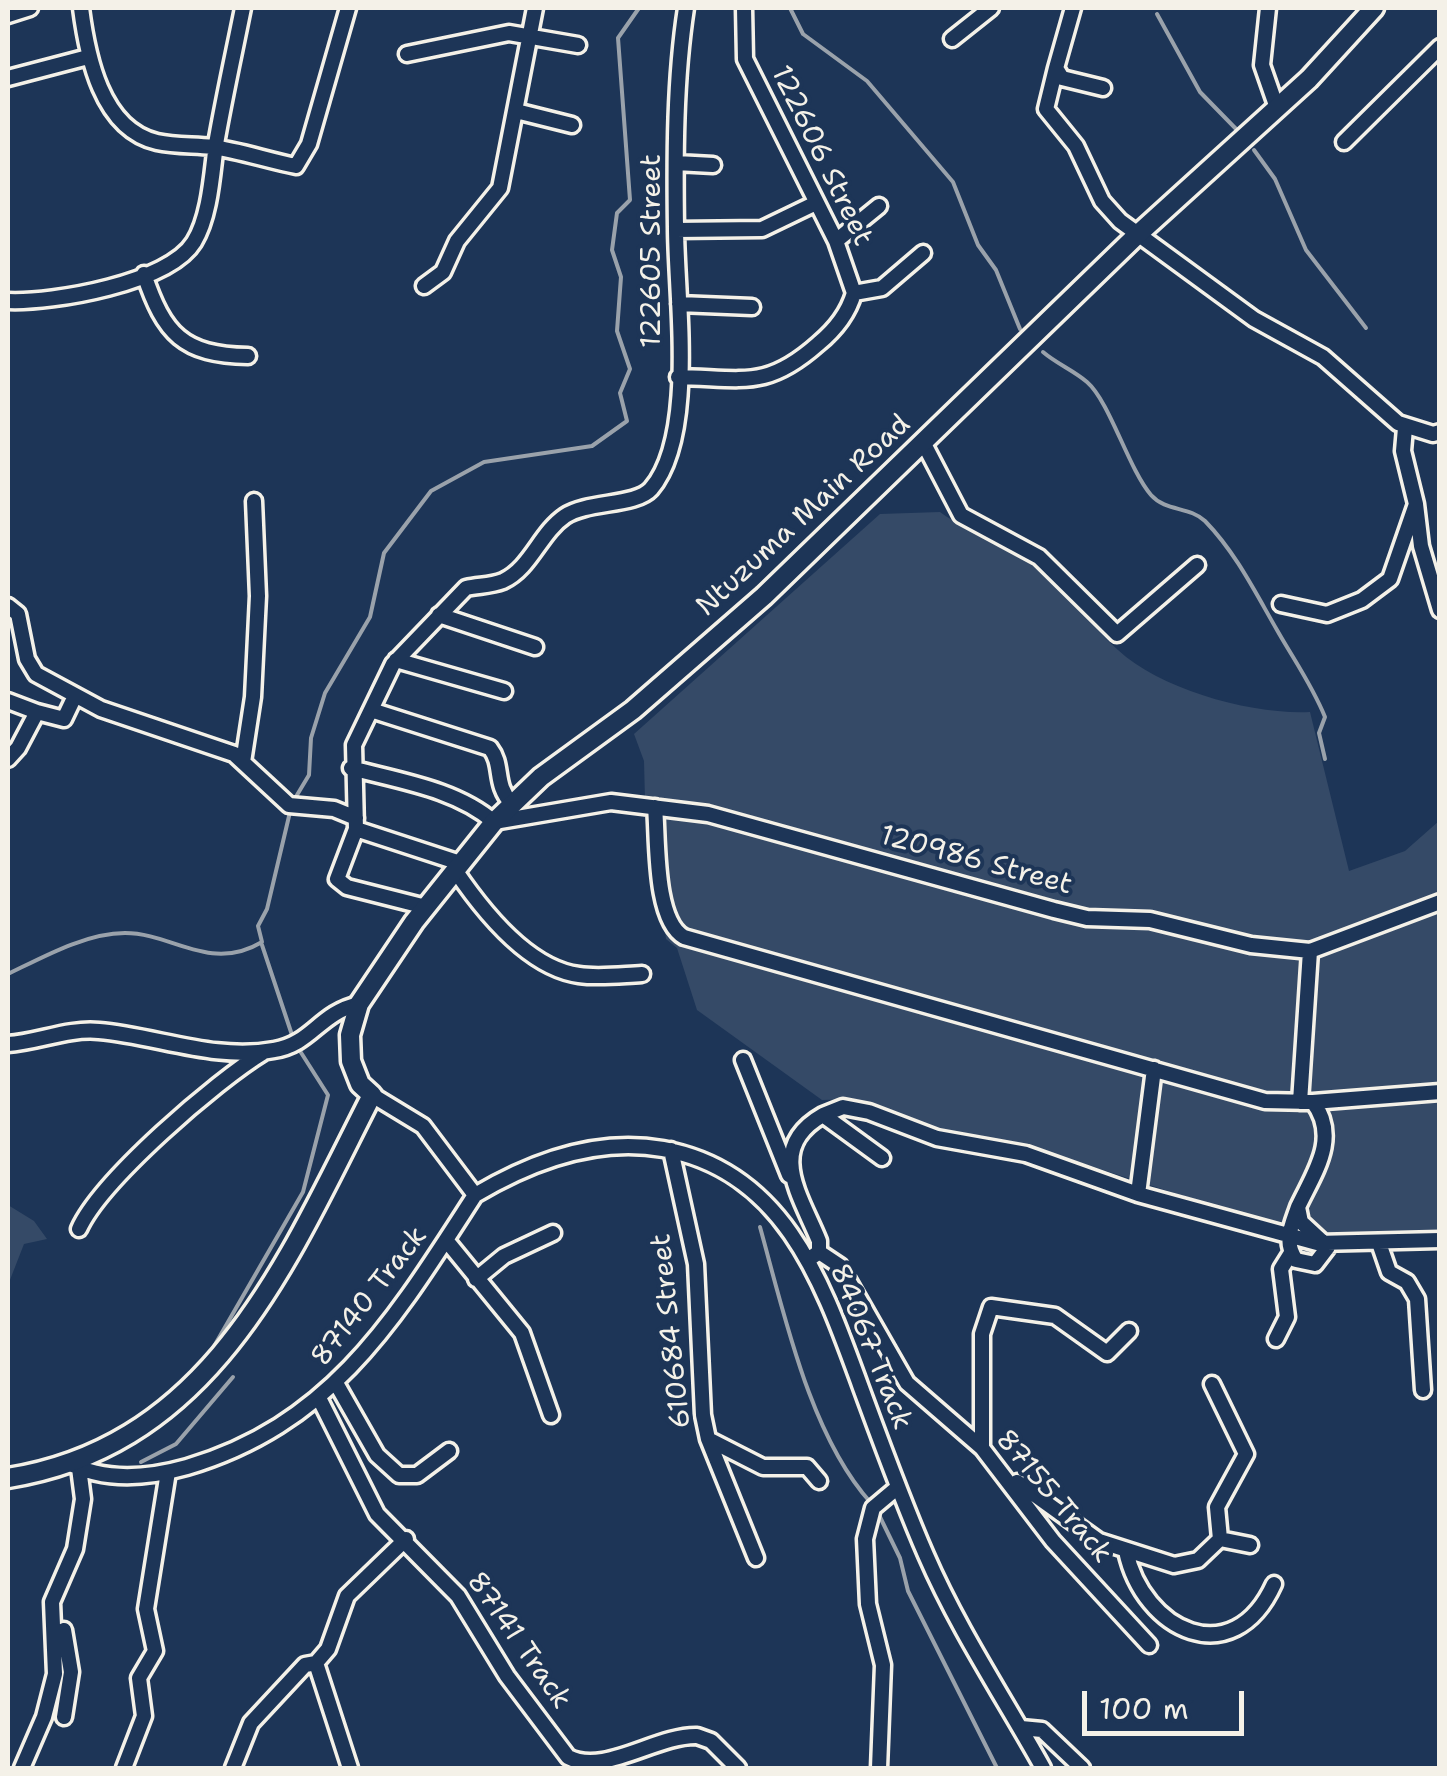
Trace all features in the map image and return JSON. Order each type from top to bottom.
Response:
[{"type":"main road","name":"Ntuzuma Main Road","points":[[372,1095],[360,1084],[351,1061],[350,1035],[359,1004],[426,907],[494,822],[541,776],[633,710],[764,596],[1136,236],[1277,108],[1374,8]]},
{"type":"main road","points":[[8,1478],[73,1465],[144,1424],[212,1368],[240,1336],[300,1238],[372,1095]]},
{"type":"street","points":[[8,15],[30,8]]},
{"type":"street","points":[[80,8],[88,57],[112,111],[129,127],[156,142],[216,147],[296,166],[309,144],[348,8]]},
{"type":"street","points":[[8,301],[74,295],[144,274],[176,261],[197,238],[243,8]]},
{"type":"street","points":[[424,286],[443,272],[457,241],[500,188],[535,8]]},
{"type":"street","name":"122605 Street","points":[[439,615],[466,588],[489,586],[518,571],[563,516],[604,502],[641,497],[651,489],[673,438],[679,304],[676,163],[686,8]]},
{"type":"street","name":"122606 Street","points":[[744,8],[745,59],[836,241],[854,293]]},
{"type":"street","points":[[952,39],[991,8]]},
{"type":"street","points":[[1073,8],[1046,108],[1076,146],[1102,201],[1136,236],[1194,272],[1254,319],[1323,357],[1406,428],[1437,436]]},
{"type":"street","points":[[1268,8],[1262,65],[1277,108]]},
{"type":"street","points":[[407,54],[486,36],[532,34],[578,45]]},
{"type":"street","points":[[1344,142],[1440,47]]},
{"type":"street","points":[[8,78],[88,57]]},
{"type":"street","points":[[1056,68],[1062,78],[1103,88]]},
{"type":"street","points":[[516,111],[572,125]]},
{"type":"street","points":[[676,163],[713,165]]},
{"type":"street","points":[[676,230],[762,229],[816,204]]},
{"type":"street","points":[[836,241],[879,206]]},
{"type":"street","points":[[678,377],[758,379],[783,372],[828,336],[843,318],[854,293],[882,288],[923,254]]},
{"type":"street","points":[[144,274],[161,319],[174,336],[197,350],[248,356]]},
{"type":"street","points":[[679,304],[752,308]]},
{"type":"street","points":[[1406,428],[1402,451],[1416,504],[1421,546],[1440,610]]},
{"type":"street","points":[[923,442],[961,516],[1040,557],[1117,634],[1197,565]]},
{"type":"street","points":[[243,762],[253,696],[258,596],[254,501]]},
{"type":"street","points":[[1282,604],[1327,614],[1386,585],[1416,504]]},
{"type":"street","points":[[8,606],[18,614],[30,667],[75,696],[234,754],[281,802],[334,808],[356,824],[458,867],[492,922],[566,972],[596,976],[642,974]]},
{"type":"street","points":[[426,907],[341,884],[336,874],[356,824],[354,745],[396,660],[439,615],[535,647]]},
{"type":"street","points":[[396,660],[504,690]]},
{"type":"street","points":[[8,701],[64,719],[75,696]]},
{"type":"street","points":[[370,710],[490,748],[497,760],[500,788],[512,804]]},
{"type":"street","points":[[8,759],[37,712]]},
{"type":"street","points":[[352,768],[440,792],[474,806],[494,822]]},
{"type":"street","name":"120986 Street","points":[[494,822],[596,803],[708,814],[1087,918],[1150,920],[1251,945],[1310,951],[1440,902]]},
{"type":"street","points":[[655,807],[664,905],[678,933],[1265,1101],[1307,1102],[1440,1092]]},
{"type":"street","points":[[1310,951],[1307,1102],[1322,1118],[1326,1149],[1288,1236],[1291,1253],[1310,1265],[1322,1259],[1327,1244]]},
{"type":"street","points":[[8,1044],[96,1030],[181,1046],[265,1052],[292,1045],[334,1010],[359,1004]]},
{"type":"street","points":[[78,1229],[88,1210],[114,1180],[224,1080],[265,1052]]},
{"type":"street","points":[[743,1060],[820,1241],[814,1256]]},
{"type":"street","points":[[1138,1194],[1154,1069]]},
{"type":"street","points":[[372,1095],[424,1126],[476,1195]]},
{"type":"street","points":[[790,1176],[798,1136],[823,1115],[849,1107],[936,1138],[1026,1154],[1138,1194],[1288,1236],[1327,1244],[1440,1240]]},
{"type":"street","points":[[823,1115],[882,1158]]},
{"type":"street","name":"84067 Track","points":[[476,1195],[529,1167],[583,1149],[623,1146],[671,1150],[720,1168],[757,1194],[814,1256],[898,1487],[944,1592],[1043,1768]]},
{"type":"street","name":"610684 Street","points":[[671,1150],[696,1264],[701,1398],[708,1439],[756,1558]]},
{"type":"street","name":"87140 Track","points":[[73,1465],[124,1477],[168,1472],[210,1460],[285,1425],[320,1400],[392,1319],[476,1195]]},
{"type":"street","points":[[1298,1207],[1301,1222],[1327,1244]]},
{"type":"street","points":[[476,1279],[504,1256],[553,1234]]},
{"type":"street","points":[[446,1240],[522,1333],[551,1415]]},
{"type":"street","points":[[1379,1243],[1389,1272],[1408,1282],[1418,1300],[1424,1390]]},
{"type":"street","points":[[1276,1339],[1287,1317],[1281,1265],[1291,1253]]},
{"type":"street","name":"87155 Track","points":[[814,1256],[840,1266],[914,1391],[982,1448],[1054,1542],[1149,1645]]},
{"type":"street","points":[[982,1448],[982,1334],[991,1307],[1056,1316],[1104,1352],[1114,1350],[1129,1331]]},
{"type":"street","points":[[336,1383],[377,1455],[399,1475],[417,1476],[449,1450]]},
{"type":"street","points":[[1212,1384],[1246,1454],[1217,1507],[1220,1540]]},
{"type":"street","name":"87141 Track","points":[[320,1400],[378,1514],[458,1596],[507,1676],[580,1766],[600,1766],[691,1735],[706,1738],[738,1768]]},
{"type":"street","points":[[708,1439],[763,1467],[807,1467],[819,1482]]},
{"type":"street","points":[[22,1768],[44,1717],[56,1674],[52,1602],[75,1549],[83,1508],[73,1465]]},
{"type":"street","points":[[1001,1469],[1099,1541],[1126,1550],[1186,1565],[1204,1556],[1220,1540]]},
{"type":"street","points":[[124,1768],[144,1716],[139,1678],[155,1652],[146,1609],[168,1472]]},
{"type":"street","points":[[879,1768],[883,1665],[868,1604],[864,1539],[873,1508],[898,1487]]},
{"type":"street","points":[[233,1768],[251,1724],[295,1674],[316,1663],[328,1650],[347,1596],[406,1539]]},
{"type":"street","points":[[1220,1540],[1250,1546]]},
{"type":"street","points":[[1126,1550],[1148,1595],[1174,1623],[1196,1634],[1222,1635],[1250,1622],[1274,1584]]},
{"type":"street","points":[[60,1580],[71,1672],[64,1716]]},
{"type":"street","points":[[316,1663],[350,1768]]},
{"type":"street","points":[[1021,1728],[1042,1730],[1082,1768]]},
{"type":"shaded area","points":[[940,512],[1030,557],[1118,650],[1158,677],[1236,704],[1310,712],[1349,871],[1405,851],[1439,821],[1439,1236],[1313,1238],[1029,1146],[942,1132],[855,1099],[822,1100],[697,1010],[677,948],[666,939],[653,830],[645,800],[644,761],[634,734],[880,514]]},
{"type":"shaded area","points":[[8,1205],[34,1221],[47,1239],[24,1244],[8,1285]]},
{"type":"waterway","points":[[294,800],[309,775],[311,738],[325,693],[370,617],[384,553],[431,491],[484,462],[592,446],[627,421],[620,393],[630,369],[617,331],[621,277],[612,250],[617,213],[630,200],[618,38],[639,8]]},
{"type":"waterway","points":[[790,8],[803,34],[867,81],[953,182],[978,245],[996,270],[1020,329]]},
{"type":"waterway","points":[[1157,14],[1200,92],[1239,132]]},
{"type":"waterway","points":[[1254,150],[1275,179],[1306,250],[1366,328]]},
{"type":"waterway","points":[[1043,352],[1095,391],[1151,495],[1205,521],[1236,560],[1320,705],[1325,717],[1319,733],[1325,759]]},
{"type":"waterway","points":[[8,974],[65,947],[110,934],[143,935],[225,954],[262,942],[258,926],[267,909],[290,812]]},
{"type":"waterway","points":[[262,945],[292,1035]]},
{"type":"waterway","points":[[213,1348],[303,1192],[328,1095],[300,1051]]},
{"type":"waterway","points":[[760,1227],[815,1409],[831,1444],[871,1503]]},
{"type":"waterway","points":[[141,1462],[176,1444],[233,1377]]},
{"type":"waterway","points":[[880,1517],[900,1558],[908,1591],[997,1768]]}]
